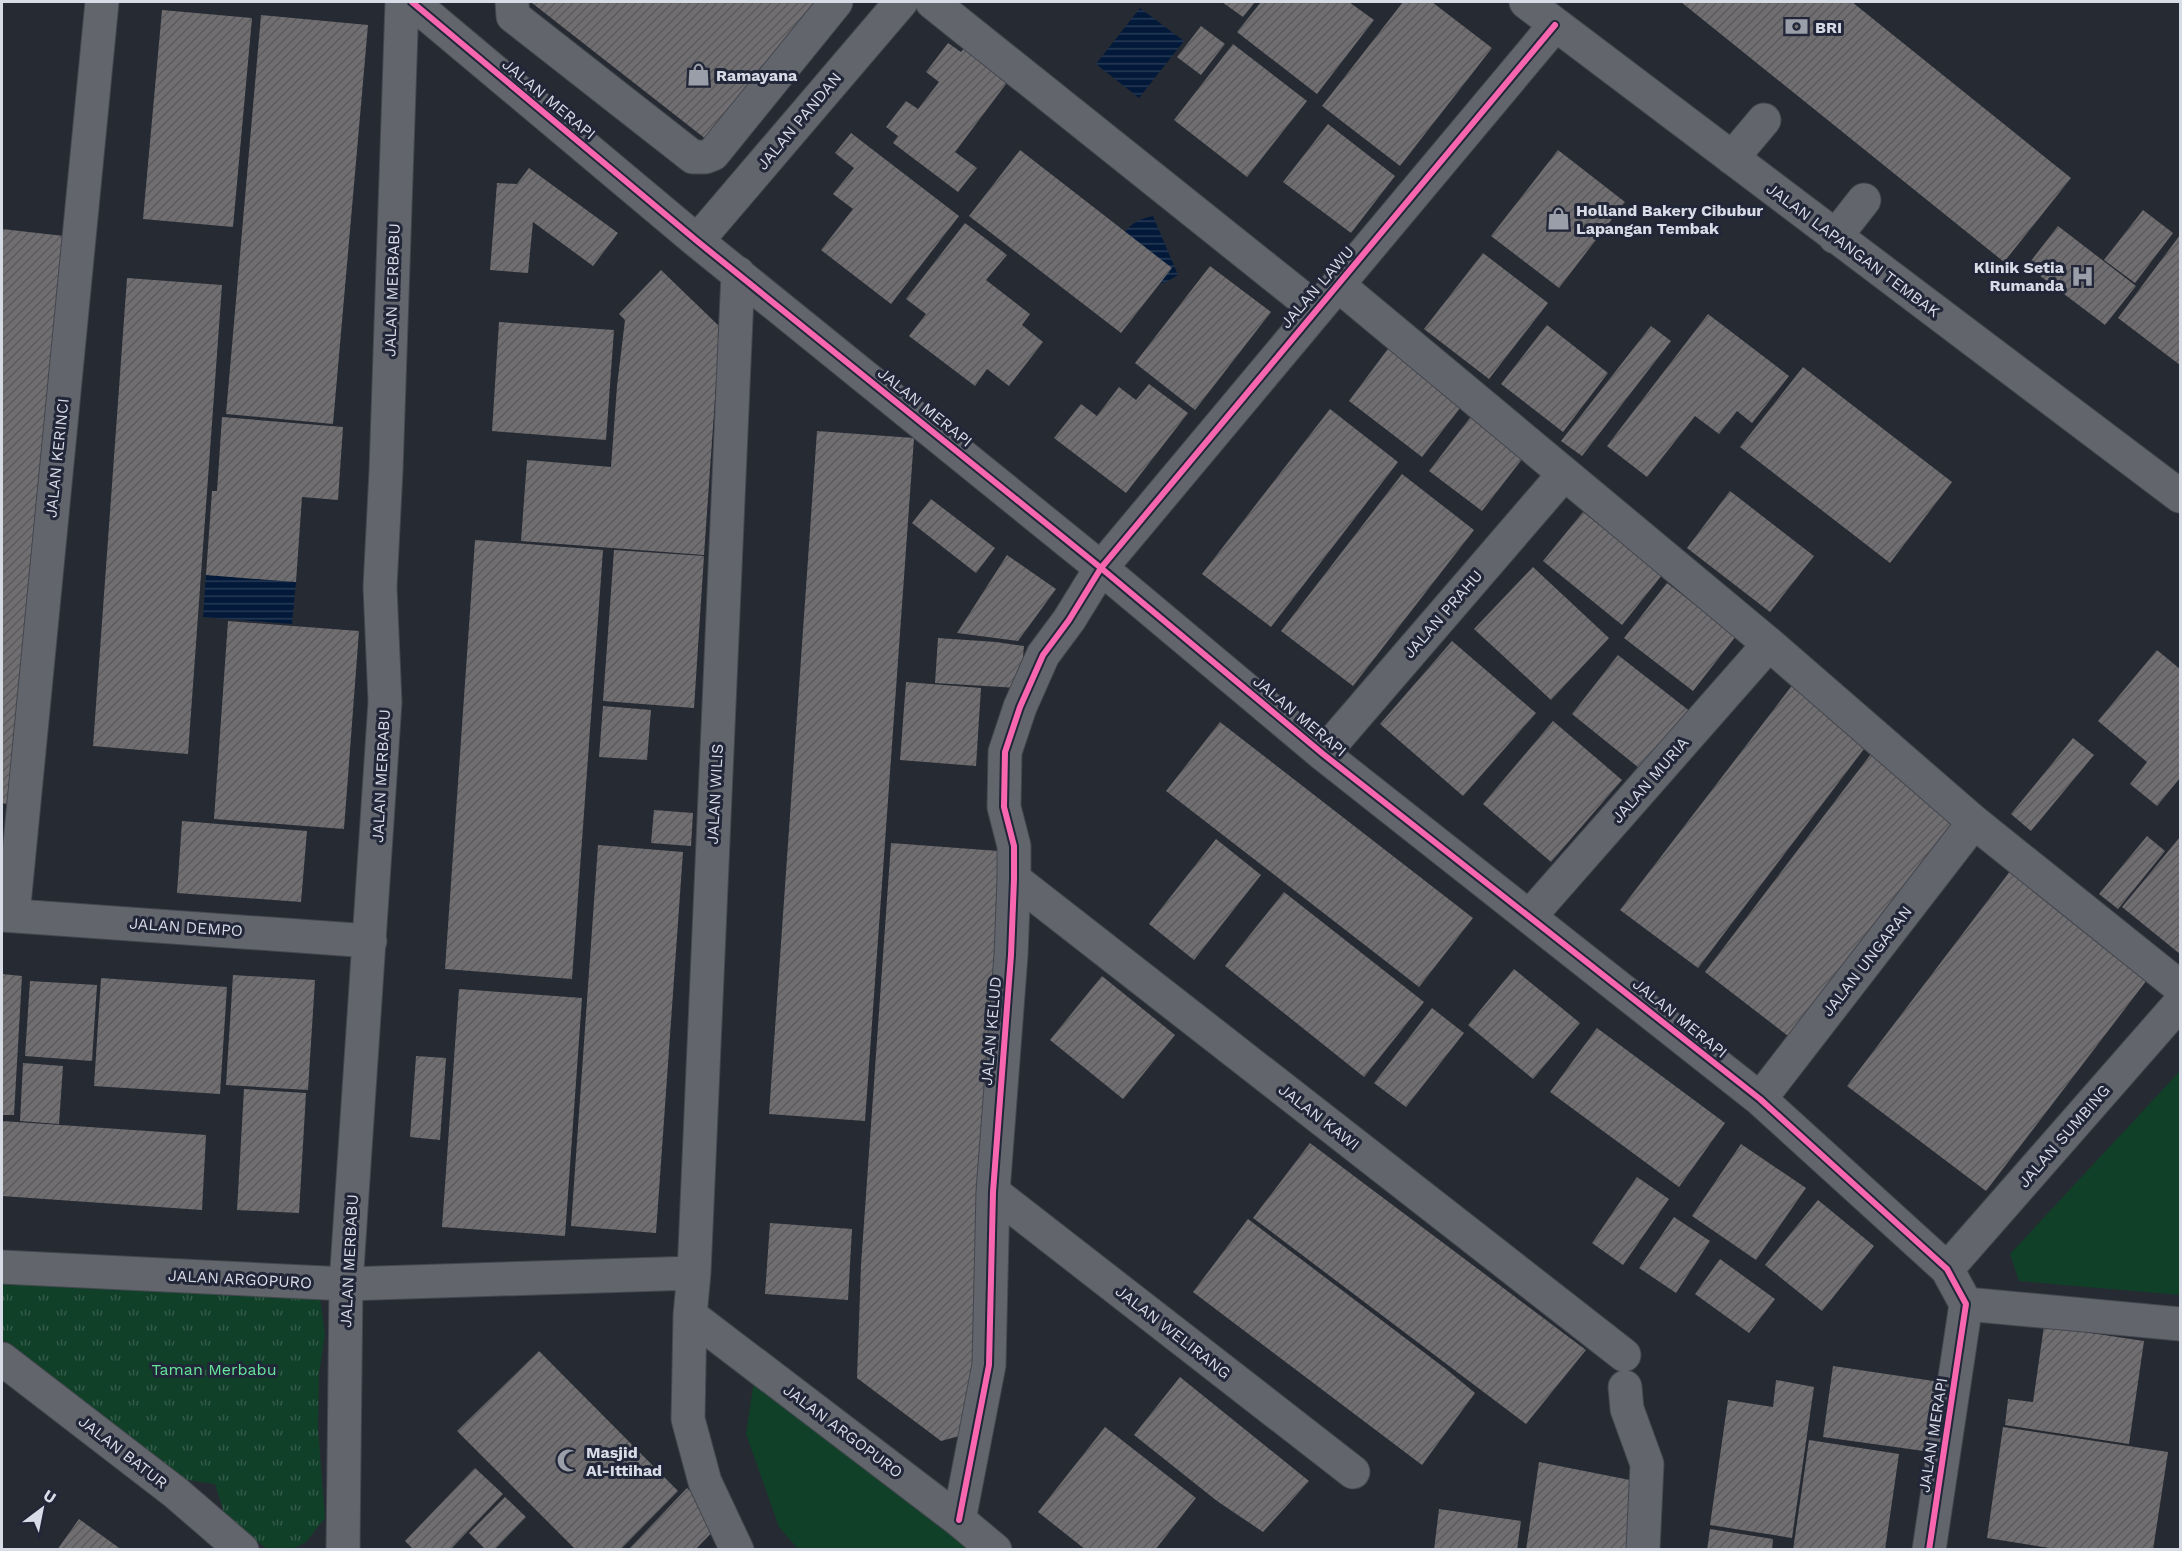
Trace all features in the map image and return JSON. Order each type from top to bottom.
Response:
[{"type":"street","name":"JALAN KERINCI","points":[[7,915],[102,2]]},
{"type":"street","name":"JALAN MERBABU","points":[[343,1550],[346,1284],[385,702],[380,586],[402,2]]},
{"type":"street","name":"JALAN MERAPI","points":[[412,2],[697,241],[1101,568],[1323,754],[1760,1099],[1947,1269],[1966,1304],[1929,1550]]},
{"type":"street","points":[[512,2],[513,16],[693,157],[705,157],[713,154],[836,2]]},
{"type":"street","name":"JALAN PANDAN","points":[[697,241],[901,2]]},
{"type":"street","points":[[932,2],[1316,309]]},
{"type":"street","name":"JALAN LAPANGAN TEMBAK","points":[[1526,2],[2181,496]]},
{"type":"street","name":"JALAN LAWU","points":[[1101,568],[1555,25]]},
{"type":"street","points":[[1732,158],[1764,120]]},
{"type":"street","points":[[1835,237],[1864,200]]},
{"type":"street","name":"JALAN WILIS","points":[[737,1550],[705,1482],[688,1419],[690,1315],[694,1273],[738,273]]},
{"type":"street","points":[[1338,285],[1769,644],[1974,822],[2181,987]]},
{"type":"street","name":"JALAN PRAHU","points":[[1323,754],[1564,474]]},
{"type":"street","name":"JALAN KELUD","points":[[959,1520],[989,1365],[993,1192],[1011,955],[1014,879],[1014,846],[1004,807],[1005,752],[1020,707],[1043,655],[1069,620],[1101,568]]},
{"type":"street","name":"JALAN MURIA","points":[[1530,916],[1769,644]]},
{"type":"street","name":"JALAN UNGARAN","points":[[1760,1099],[1974,822]]},
{"type":"street","name":"JALAN KAWI","points":[[1014,879],[1624,1354]]},
{"type":"street","name":"JALAN DEMPO","points":[[7,915],[370,941]]},
{"type":"street","name":"JALAN SUMBING","points":[[1947,1269],[2181,1003]]},
{"type":"street","name":"JALAN WELIRANG","points":[[993,1192],[1353,1472]]},
{"type":"street","name":"JALAN ARGOPURO","points":[[2,1267],[346,1284],[694,1273]]},
{"type":"street","points":[[1966,1304],[2181,1324]]},
{"type":"street","name":"JALAN ARGOPURO","points":[[690,1315],[995,1550]]},
{"type":"street","name":"JALAN BATUR","points":[[2,1359],[176,1493],[242,1550]]},
{"type":"street","points":[[1625,1387],[1627,1409],[1647,1464],[1643,1550]]},
{"type":"green space","points":[[2180,1071],[2180,1295],[2019,1281],[2010,1254]]},
{"type":"green space","name":"Taman Merbabu","points":[[2,1250],[316,1270],[325,1335],[319,1373],[318,1429],[325,1518],[306,1542],[293,1549],[267,1549],[225,1516],[215,1484],[181,1479],[2,1339]]},
{"type":"green space","points":[[757,1360],[996,1549],[798,1549],[779,1527],[746,1434]]},
{"type":"water","points":[[1140,8],[1184,41],[1139,98],[1096,64]]},
{"type":"water","points":[[1153,216],[1178,275],[1166,282],[1153,285],[1121,237],[1135,223]]},
{"type":"water","points":[[206,575],[296,582],[292,624],[203,617]]},
{"type":"building","name":"Ramayana","points":[[830,2],[716,147],[532,3]]},
{"type":"building","points":[[1222,2],[1255,2],[1243,17]]},
{"type":"building","points":[[1261,2],[1349,2],[1374,20],[1317,94],[1237,32]]},
{"type":"building","points":[[1403,2],[1432,2],[1492,48],[1400,166],[1322,106]]},
{"type":"building","points":[[1681,2],[1852,2],[2071,178],[2004,262]]},
{"type":"building","points":[[162,10],[252,18],[233,227],[143,219]]},
{"type":"building","points":[[261,15],[368,25],[333,424],[226,414]]},
{"type":"building","points":[[1201,26],[1225,44],[1201,75],[1177,57]]},
{"type":"building","points":[[948,43],[961,52],[965,47],[1009,80],[955,152],[977,168],[958,192],[893,143],[898,136],[886,127],[906,101],[918,109],[939,82],[926,72]]},
{"type":"building","points":[[1233,44],[1307,101],[1247,177],[1174,120]]},
{"type":"building","points":[[1328,124],[1395,176],[1351,233],[1283,182]]},
{"type":"building","points":[[851,133],[959,216],[891,304],[821,250],[853,209],[833,194],[854,168],[835,153]]},
{"type":"building","points":[[1020,150],[1172,268],[1121,333],[969,216]]},
{"type":"building","name":"Holland Bakery Cibubur Lapangan Tembak","points":[[1558,150],[1625,202],[1559,288],[1491,236]]},
{"type":"building","points":[[529,168],[618,233],[593,266],[533,222],[528,273],[490,270],[497,183],[517,184]]},
{"type":"building","points":[[2143,210],[2173,233],[2135,283],[2104,260]]},
{"type":"building","points":[[965,223],[1007,255],[986,280],[1030,314],[1022,325],[1043,342],[1009,386],[987,369],[975,386],[909,336],[926,314],[906,299]]},
{"type":"building","name":"Klinik Setia Rumanda","points":[[2058,226],[2136,286],[2105,325],[2027,266]]},
{"type":"building","points":[[2,229],[73,237],[10,805],[2,803]]},
{"type":"building","points":[[2180,235],[2180,365],[2118,318]]},
{"type":"building","points":[[1483,253],[1548,303],[1489,379],[1424,329]]},
{"type":"building","points":[[1210,266],[1271,312],[1195,410],[1135,363]]},
{"type":"building","points":[[661,270],[720,327],[704,555],[521,541],[527,460],[611,467],[625,320],[619,314]]},
{"type":"building","points":[[127,278],[222,285],[188,754],[93,746]]},
{"type":"building","points":[[1708,314],[1789,376],[1752,423],[1737,411],[1719,434],[1695,416],[1647,477],[1607,446]]},
{"type":"building","points":[[499,322],[614,330],[606,440],[492,431]]},
{"type":"building","points":[[1547,325],[1608,373],[1563,432],[1501,384]]},
{"type":"building","points":[[1651,326],[1671,341],[1582,456],[1561,441]]},
{"type":"building","points":[[1393,342],[1467,399],[1422,457],[1349,401]]},
{"type":"building","points":[[1803,367],[1952,482],[1890,563],[1740,447]]},
{"type":"building","points":[[1149,384],[1188,413],[1126,493],[1054,438],[1081,404],[1097,416],[1119,387],[1136,400]]},
{"type":"building","points":[[1330,409],[1398,462],[1271,627],[1202,574]]},
{"type":"building","points":[[1476,410],[1529,450],[1482,511],[1429,471]]},
{"type":"building","points":[[222,417],[343,427],[338,500],[302,497],[296,582],[206,575],[212,491],[217,491]]},
{"type":"building","points":[[817,431],[914,438],[865,1121],[769,1114]]},
{"type":"building","points":[[1402,474],[1474,530],[1353,686],[1281,631]]},
{"type":"building","points":[[1730,491],[1814,556],[1770,612],[1687,548]]},
{"type":"building","points":[[931,499],[995,548],[976,573],[912,523]]},
{"type":"building","points":[[1583,512],[1662,575],[1622,625],[1543,561]]},
{"type":"building","points":[[475,540],[603,550],[572,979],[445,969]]},
{"type":"building","points":[[614,550],[704,556],[694,708],[603,701]]},
{"type":"building","points":[[1007,555],[1056,589],[1018,641],[957,633]]},
{"type":"building","points":[[1533,567],[1609,638],[1551,700],[1474,629]]},
{"type":"building","points":[[1667,583],[1736,636],[1693,691],[1624,638]]},
{"type":"building","points":[[228,621],[359,631],[344,829],[214,819]]},
{"type":"building","points":[[938,638],[1024,646],[1020,688],[935,683]]},
{"type":"building","points":[[1452,641],[1536,713],[1463,796],[1380,724]]},
{"type":"building","points":[[2157,650],[2180,669],[2180,778],[2157,806],[2130,784],[2147,762],[2098,721]]},
{"type":"building","points":[[1618,655],[1696,716],[1649,776],[1572,714]]},
{"type":"building","points":[[1797,679],[1873,737],[1698,968],[1620,910]]},
{"type":"building","points":[[906,682],[981,688],[976,766],[900,760]]},
{"type":"building","points":[[603,706],[651,710],[647,760],[599,757]]},
{"type":"building","points":[[1553,721],[1622,780],[1551,862],[1483,804]]},
{"type":"building","points":[[1220,722],[1473,918],[1419,987],[1166,791]]},
{"type":"building","points":[[2073,738],[2094,755],[2031,831],[2011,814]]},
{"type":"building","points":[[1874,750],[1961,817],[1792,1039],[1705,972]]},
{"type":"building","points":[[654,810],[693,813],[691,846],[651,843]]},
{"type":"building","points":[[182,821],[307,831],[301,902],[177,893]]},
{"type":"building","points":[[2147,836],[2165,851],[2118,909],[2099,894]]},
{"type":"building","points":[[2180,837],[2180,954],[2122,907]]},
{"type":"building","points":[[1216,839],[1261,875],[1194,960],[1149,924]]},
{"type":"building","points":[[891,843],[1012,852],[970,1433],[941,1441],[857,1378],[861,1265]]},
{"type":"building","points":[[598,845],[683,852],[656,1233],[571,1226]]},
{"type":"building","points":[[2014,866],[2153,972],[1986,1191],[1847,1086]]},
{"type":"building","points":[[1284,892],[1424,1002],[1364,1077],[1225,966]]},
{"type":"building","points":[[1514,969],[1580,1023],[1533,1079],[1468,1025]]},
{"type":"building","points":[[2,974],[22,976],[14,1115],[2,1115]]},
{"type":"building","points":[[233,975],[315,980],[308,1090],[226,1085]]},
{"type":"building","points":[[1102,976],[1175,1035],[1123,1099],[1050,1040]]},
{"type":"building","points":[[101,978],[227,987],[220,1094],[94,1086]]},
{"type":"building","points":[[30,981],[97,985],[92,1061],[25,1056]]},
{"type":"building","points":[[459,989],[582,998],[565,1236],[442,1227]]},
{"type":"building","points":[[1432,1008],[1464,1033],[1406,1107],[1374,1083]]},
{"type":"building","points":[[1597,1028],[1725,1123],[1679,1187],[1550,1092]]},
{"type":"building","points":[[416,1056],[446,1058],[440,1140],[410,1137]]},
{"type":"building","points":[[23,1063],[63,1066],[59,1124],[20,1121]]},
{"type":"building","points":[[244,1089],[306,1093],[299,1213],[237,1210]]},
{"type":"building","points":[[2,1121],[206,1135],[202,1210],[2,1196]]},
{"type":"building","points":[[1310,1143],[1586,1350],[1526,1424],[1253,1218]]},
{"type":"building","points":[[1741,1144],[1806,1188],[1756,1260],[1692,1216]]},
{"type":"building","points":[[1637,1177],[1669,1199],[1623,1265],[1592,1243]]},
{"type":"building","points":[[1818,1200],[1874,1246],[1822,1311],[1765,1265]]},
{"type":"building","points":[[1674,1217],[1710,1241],[1676,1293],[1639,1268]]},
{"type":"building","points":[[1248,1219],[1475,1393],[1422,1465],[1193,1292]]},
{"type":"building","points":[[770,1223],[852,1229],[848,1300],[765,1294]]},
{"type":"building","points":[[1720,1259],[1775,1299],[1749,1333],[1695,1294]]},
{"type":"building","points":[[2044,1326],[2144,1341],[2129,1444],[2005,1425],[2008,1399],[2033,1402]]},
{"type":"building","name":"Masjid Al-Ittihad","points":[[539,1351],[678,1491],[620,1550],[576,1550],[457,1431]]},
{"type":"building","points":[[1833,1366],[1940,1382],[1931,1452],[1823,1437]]},
{"type":"building","points":[[1180,1377],[1309,1481],[1263,1532],[1217,1501],[1134,1435]]},
{"type":"building","points":[[1776,1380],[1814,1387],[1792,1538],[1710,1525],[1728,1400],[1773,1407]]},
{"type":"building","points":[[1105,1427],[1196,1498],[1155,1550],[1086,1550],[1038,1512]]},
{"type":"building","points":[[2003,1427],[2168,1452],[2153,1550],[2062,1550],[1987,1538]]},
{"type":"building","points":[[1809,1440],[1899,1454],[1885,1550],[1793,1550]]},
{"type":"building","points":[[1539,1462],[1635,1481],[1626,1550],[1526,1550]]},
{"type":"building","points":[[475,1468],[503,1494],[450,1550],[414,1550],[405,1541]]},
{"type":"building","points":[[687,1488],[722,1522],[695,1550],[628,1550]]},
{"type":"building","points":[[505,1497],[526,1517],[494,1550],[486,1550],[469,1533]]},
{"type":"building","points":[[1439,1509],[1521,1521],[1517,1550],[1434,1550]]},
{"type":"building","points":[[79,1519],[122,1550],[57,1550]]},
{"type":"building","points":[[1710,1529],[1773,1539],[1772,1550],[1707,1550]]},
{"type":"cycle path","points":[[412,2],[697,241],[1101,568],[1323,754],[1760,1099],[1947,1269],[1966,1304],[1929,1550]]},
{"type":"cycle path","points":[[959,1520],[989,1365],[993,1192],[1011,955],[1014,879],[1014,846],[1004,807],[1005,752],[1020,707],[1043,655],[1069,620],[1101,568],[1555,25]]},
{"type":"place","name":"BRI","points":[[1797,27]]},
{"type":"place","name":"Ramayana","points":[[698,75]]},
{"type":"place","name":"Holland Bakery Cibubur Lapangan Tembak","points":[[1558,219]]},
{"type":"place","name":"Klinik Setia Rumanda","points":[[2082,276]]},
{"type":"place","name":"Masjid Al-Ittihad","points":[[568,1461]]}]
